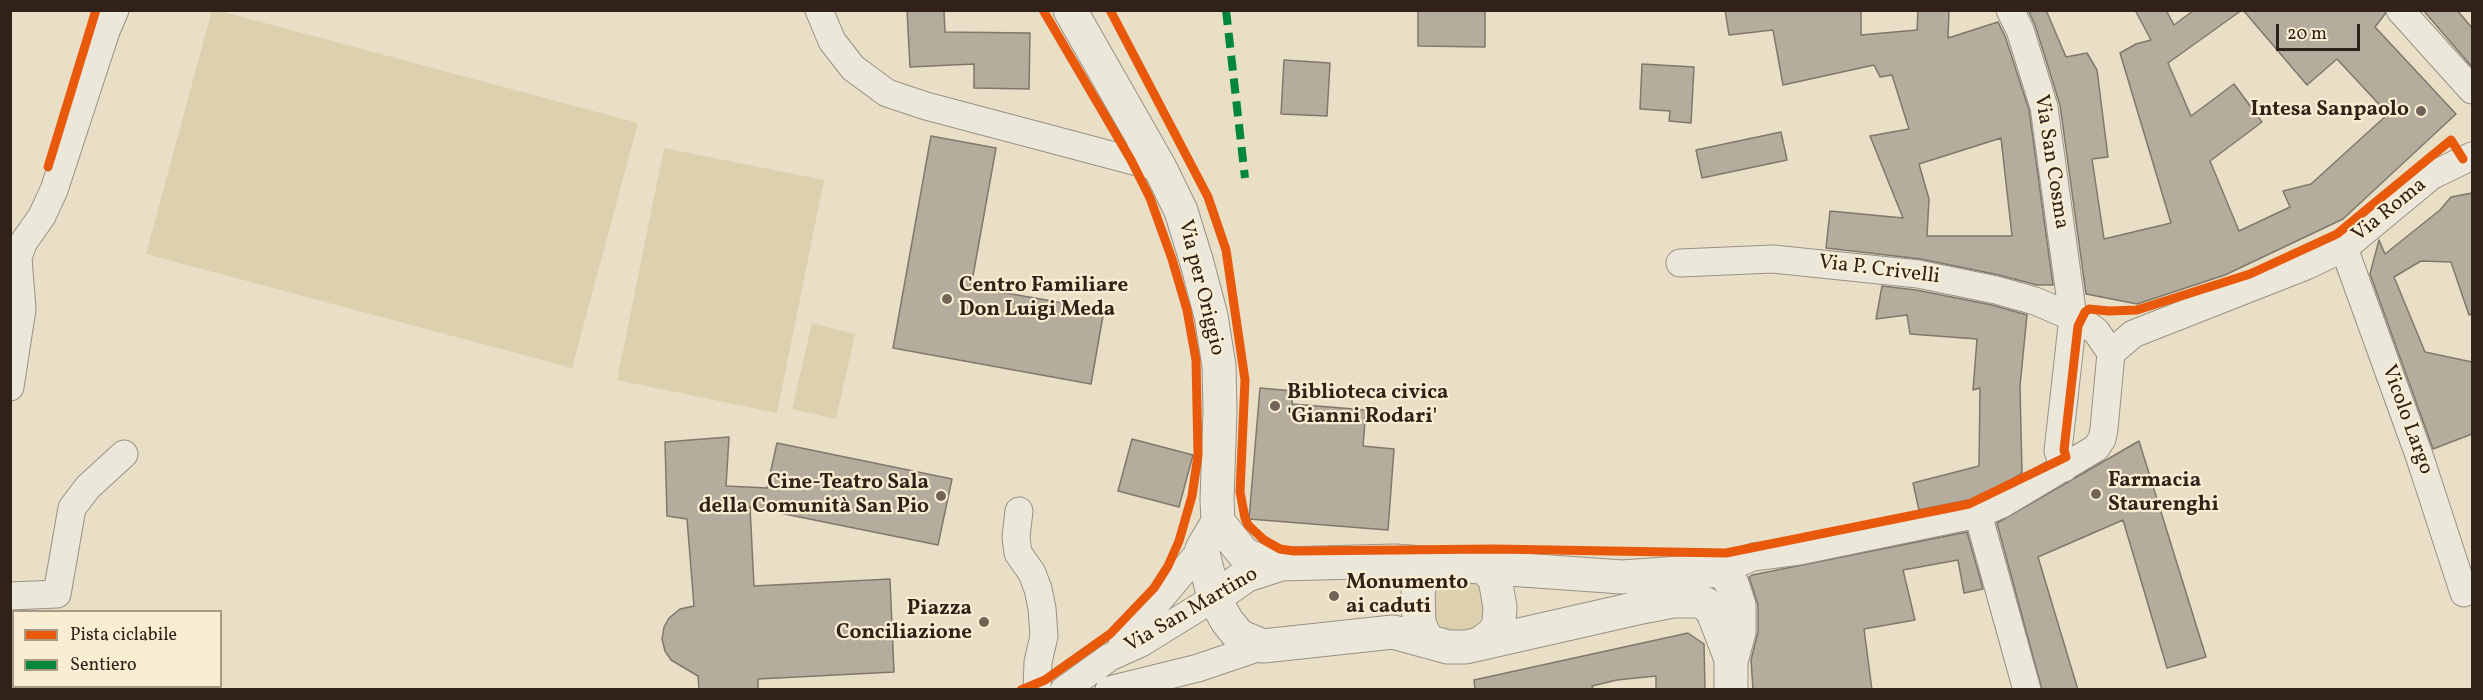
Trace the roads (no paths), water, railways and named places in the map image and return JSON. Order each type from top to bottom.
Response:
[{"type":"street","points":[[10,387],[22,309],[17,240],[42,216],[54,190],[115,10]]},
{"type":"street","points":[[819,10],[832,41],[853,68],[887,93],[926,106],[1160,168]]},
{"type":"street","name":"Via per Origgio","points":[[1070,10],[1160,168],[1184,221],[1197,263],[1219,366],[1217,500],[1210,535],[1214,598],[1239,636],[1263,646]]},
{"type":"street","name":"Via San Cosma","points":[[2010,10],[2020,30],[2044,108],[2073,317],[2058,451],[2064,468]]},
{"type":"street","points":[[2400,10],[2472,90]]},
{"type":"street","name":"Via Roma","points":[[2111,353],[2133,334],[2306,266],[2344,248],[2431,176],[2472,156]]},
{"type":"street","name":"Vicolo Largo","points":[[2344,248],[2420,458],[2464,593]]},
{"type":"street","name":"Via P. Crivelli","points":[[1680,262],[1773,258],[1918,274],[1996,290],[2035,301],[2089,325],[2111,353]]},
{"type":"street","name":"Via San Martino","points":[[1673,601],[1722,570],[1753,557],[1799,551],[1978,514],[2001,504],[2096,448],[2102,439],[2111,353]]},
{"type":"street","points":[[10,596],[57,594],[72,508],[88,487],[124,454]]},
{"type":"street","points":[[1019,511],[1016,537],[1018,553],[1032,573],[1042,608],[1044,636],[1038,662],[1037,690]]},
{"type":"street","points":[[1978,514],[2027,690]]},
{"type":"street","points":[[1110,657],[1142,622],[1210,535],[1255,559],[1281,564]]},
{"type":"street","name":"Via San Martino","points":[[1064,690],[1110,657],[1141,643],[1247,575],[1281,564],[1395,561],[1622,577],[1722,570]]},
{"type":"street","points":[[1427,641],[1419,623],[1418,591],[1425,572],[1438,564]]},
{"type":"street","points":[[1481,643],[1494,633],[1499,623],[1500,607],[1496,579],[1485,568]]},
{"type":"street","name":"Via San Martino","points":[[1722,570],[1732,584],[1739,605],[1739,632],[1731,675]]},
{"type":"street","name":"Via San Martino","points":[[1263,646],[1393,632],[1448,647],[1466,647],[1673,601],[1697,601],[1706,604],[1713,612],[1731,675]]},
{"type":"street","points":[[1109,690],[1198,679],[1263,646]]},
{"type":"place","name":"Intesa Sanpaolo","points":[[2421,111]]},
{"type":"place","name":"Centro Familiare Don Luigi Meda","points":[[947,299]]},
{"type":"place","name":"Biblioteca civica 'Gianni Rodari'","points":[[1275,406]]},
{"type":"place","name":"Farmacia Staurenghi","points":[[2096,494]]},
{"type":"place","name":"Cine-Teatro Sala della Comunità San Pio","points":[[941,496]]},
{"type":"place","name":"Monumento ai caduti","points":[[1334,596]]},
{"type":"place","name":"Piazza Conciliazione","points":[[984,622]]}]
